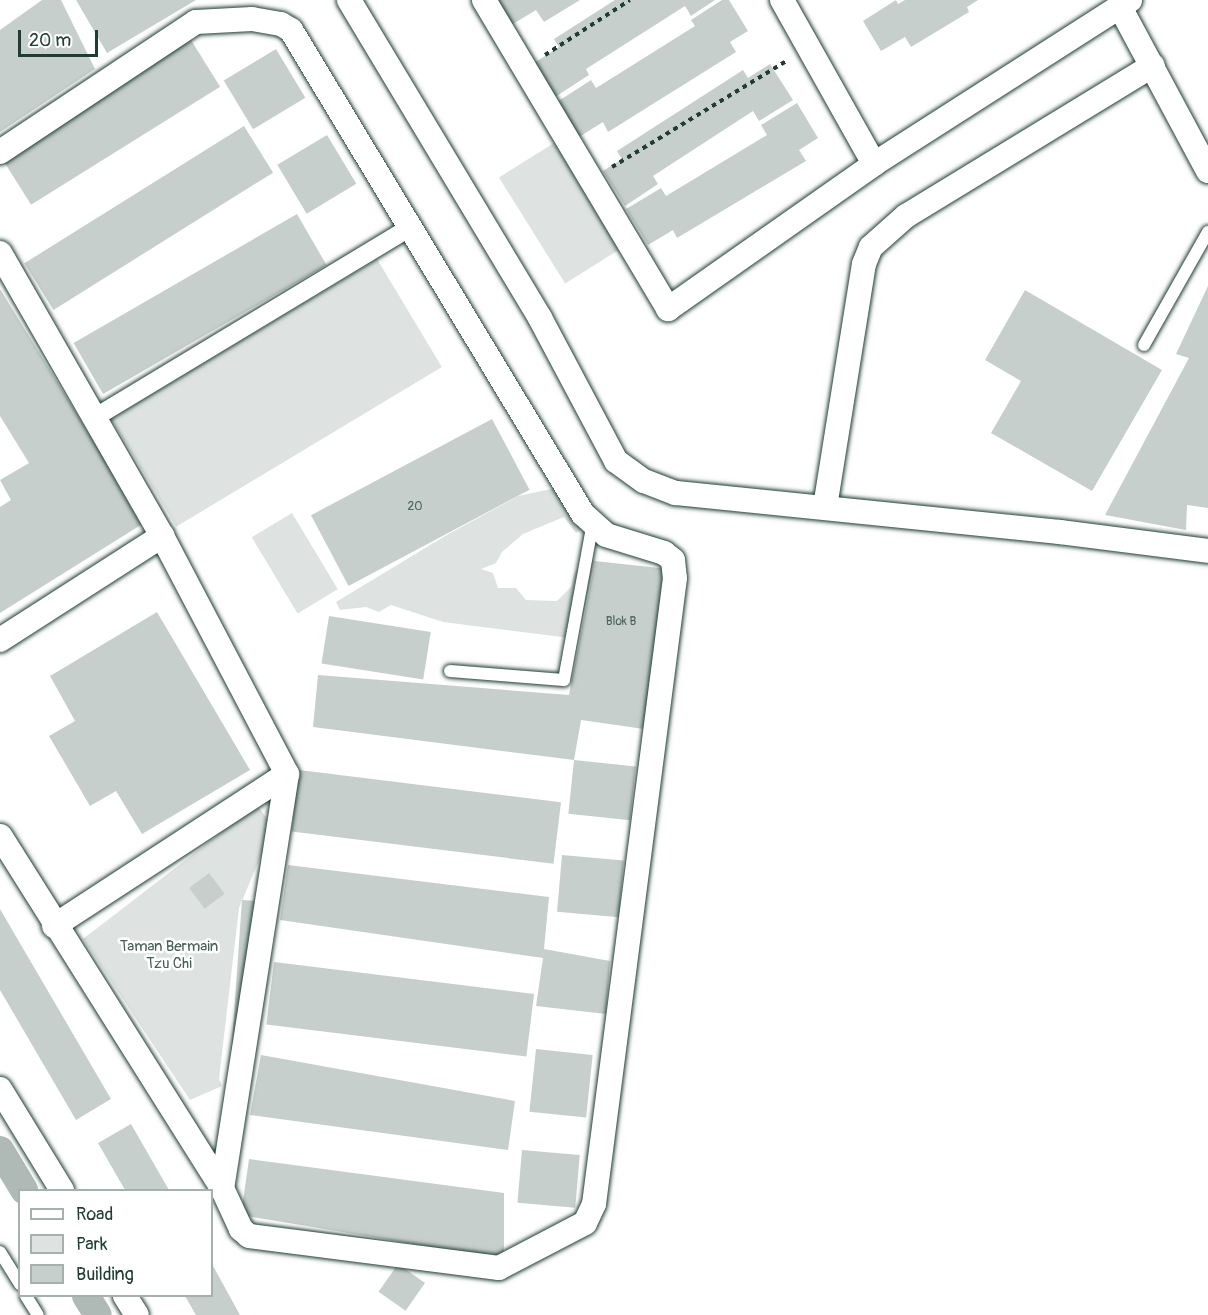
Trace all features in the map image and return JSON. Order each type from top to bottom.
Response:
[{"type":"street","points":[[349,0],[540,318],[616,461],[645,481],[676,493],[825,507],[1208,551]]},
{"type":"street","points":[[484,0],[668,309],[874,164],[1125,3],[1152,65],[1208,171]]},
{"type":"street","points":[[782,0],[874,164]]},
{"type":"street","points":[[0,152],[196,22],[232,18],[272,21],[297,35],[580,509],[593,522],[620,540],[664,553],[675,568],[594,1204],[585,1223],[499,1268],[249,1236],[241,1229],[222,1188],[54,926],[0,836]]},
{"type":"street","points":[[825,507],[864,264],[871,247],[906,216],[1152,65]]},
{"type":"street","points":[[94,418],[411,227]]},
{"type":"street","points":[[0,253],[162,536],[286,774],[222,1188]]},
{"type":"street","points":[[0,640],[162,536]]},
{"type":"street","points":[[54,926],[286,774]]},
{"type":"street","points":[[0,1089],[61,1189]]},
{"type":"street","points":[[126,1297],[137,1315]]},
{"type":"lane","points":[[1144,345],[1208,232]]},
{"type":"lane","points":[[450,671],[564,680],[593,522]]},
{"type":"lane","points":[[0,1252],[18,1281]]},
{"type":"lane","points":[[27,1297],[38,1315]]},
{"type":"path","points":[[525,68],[630,0]]},
{"type":"path","points":[[591,179],[809,48]]},
{"type":"green space","points":[[554,143],[620,249],[565,283],[499,177]]},
{"type":"green space","points":[[377,259],[442,367],[176,527],[111,419]]},
{"type":"green space","points":[[556,488],[587,526],[576,533],[564,517],[523,534],[502,552],[496,563],[481,569],[493,573],[498,588],[516,588],[526,600],[557,601],[571,587],[574,574],[586,556],[595,561],[578,639],[443,622],[391,605],[379,612],[366,607],[340,610],[336,602],[445,536],[518,496]]},
{"type":"green space","points":[[292,513],[338,589],[298,613],[252,537]]},
{"type":"green space","name":"Taman Bermain Tzu Chi","points":[[257,805],[273,827],[239,908],[219,1079],[222,1086],[190,1100],[83,939]]},
{"type":"building","points":[[42,0],[61,0],[95,69],[0,132],[0,30]]},
{"type":"building","points":[[76,0],[196,0],[107,53]]},
{"type":"building","points":[[491,0],[580,0],[544,22],[536,10],[508,27]]},
{"type":"building","points":[[615,0],[715,0],[691,16],[685,6],[586,69],[589,75],[555,97],[534,63],[559,47],[554,39]]},
{"type":"building","points":[[722,0],[729,0],[748,31],[730,42],[736,52],[608,132],[603,122],[579,137],[557,102],[591,80],[596,88],[695,26],[691,20]]},
{"type":"building","points":[[896,0],[898,4],[905,0],[978,0],[967,7],[969,12],[911,47],[905,37],[881,51],[863,21]]},
{"type":"building","points":[[191,40],[220,87],[31,205],[2,158]]},
{"type":"building","points":[[276,49],[305,98],[253,129],[224,80]]},
{"type":"building","points":[[770,64],[793,100],[759,121],[753,111],[653,176],[658,184],[625,206],[603,171],[622,159],[617,151],[743,70],[748,78]]},
{"type":"building","points":[[797,103],[818,138],[799,150],[806,161],[677,238],[673,230],[648,245],[626,209],[661,188],[666,196],[767,135],[761,125]]},
{"type":"building","points":[[244,126],[273,173],[54,310],[24,263]]},
{"type":"building","points":[[327,135],[356,184],[307,214],[277,165]]},
{"type":"building","points":[[297,214],[326,265],[103,394],[74,343]]},
{"type":"building","points":[[1208,286],[1208,508],[1187,505],[1186,530],[1105,515],[1189,358],[1176,354]]},
{"type":"building","points":[[0,289],[144,523],[0,613],[0,507],[11,500],[0,480],[29,463],[0,416]]},
{"type":"building","points":[[1025,290],[1162,370],[1092,491],[991,433],[1021,381],[985,360]]},
{"type":"building","points":[[492,419],[530,490],[349,586],[311,515]]},
{"type":"building","points":[[595,561],[668,569],[644,729],[581,720],[574,760],[313,727],[318,675],[569,695]]},
{"type":"building","points":[[157,612],[250,770],[142,834],[116,791],[90,806],[49,736],[75,721],[50,676]]},
{"type":"building","points":[[329,616],[431,632],[423,680],[321,663]]},
{"type":"building","points":[[574,760],[636,766],[630,820],[568,814]]},
{"type":"building","points":[[299,770],[561,802],[553,864],[291,832]]},
{"type":"building","points":[[562,855],[624,860],[619,917],[557,912]]},
{"type":"building","points":[[288,865],[549,897],[544,949],[610,961],[606,1014],[536,1006],[543,958],[280,920]]},
{"type":"building","points":[[209,873],[225,894],[205,909],[189,888]]},
{"type":"building","points":[[242,900],[258,901],[245,1082],[229,1081]]},
{"type":"building","points":[[0,909],[111,1099],[76,1120],[0,990]]},
{"type":"building","points":[[274,962],[534,994],[526,1056],[266,1025]]},
{"type":"building","points":[[536,1049],[593,1055],[586,1118],[529,1112]]},
{"type":"building","points":[[261,1055],[515,1101],[508,1150],[250,1115]]},
{"type":"building","points":[[131,1124],[168,1189],[124,1189],[98,1143]]},
{"type":"building","points":[[522,1150],[580,1155],[575,1208],[517,1203]]},
{"type":"building","points":[[249,1159],[504,1193],[504,1259],[241,1215]]},
{"type":"building","points":[[398,1264],[425,1283],[406,1311],[378,1292]]},
{"type":"building","points":[[213,1266],[240,1315],[196,1315],[186,1297],[213,1297]]},
{"type":"waterway","points":[[0,1150],[23,1189]]},
{"type":"waterway","points":[[87,1297],[98,1315]]}]
